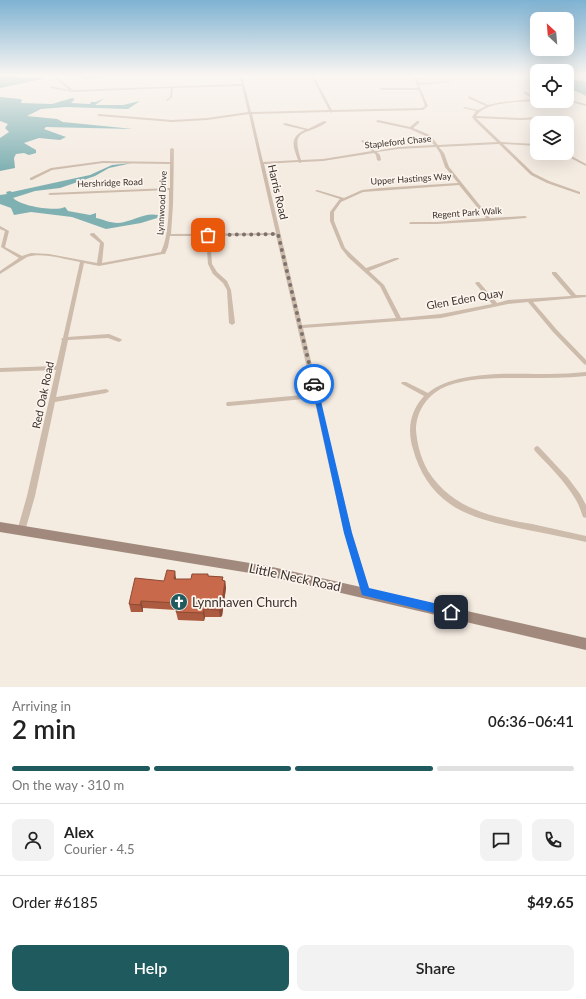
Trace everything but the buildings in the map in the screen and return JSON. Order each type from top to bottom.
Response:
[{"type":"street","name":"Harris Road","points":[[248,107],[317,396],[348,533],[366,592]]},
{"type":"street","points":[[328,107],[331,112]]},
{"type":"street","points":[[99,114],[172,121],[207,119],[249,113],[425,109],[426,107]]},
{"type":"street","points":[[474,117],[478,111],[486,107]]},
{"type":"street","points":[[464,108],[478,111]]},
{"type":"street","points":[[474,117],[530,118]]},
{"type":"street","points":[[474,117],[532,174],[579,194]]},
{"type":"street","points":[[378,121],[411,128],[426,134],[444,155],[447,167],[490,220]]},
{"type":"street","points":[[300,162],[294,142],[300,134],[325,122]]},
{"type":"street","points":[[411,128],[418,122]]},
{"type":"street","points":[[286,124],[307,130]]},
{"type":"street","points":[[363,141],[374,152],[379,160]]},
{"type":"street","name":"Stapleford Chase","points":[[262,163],[300,162],[374,152],[437,146],[499,143],[530,145]]},
{"type":"street","name":"Lynnwood Drive","points":[[0,273],[22,258],[31,254],[39,254],[100,265],[161,254],[167,249],[172,150]]},
{"type":"street","points":[[574,158],[586,165]]},
{"type":"street","points":[[31,179],[51,169],[108,162],[172,163]]},
{"type":"street","points":[[46,167],[51,169]]},
{"type":"street","name":"Upper Hastings Way","points":[[343,199],[357,193],[374,189],[460,184]]},
{"type":"street","name":"Hershridge Road","points":[[50,194],[171,189]]},
{"type":"street","points":[[317,191],[343,199],[332,212],[334,226],[346,252],[386,290],[399,319]]},
{"type":"street","name":"Regent Park Walk","points":[[411,223],[437,223],[525,217]]},
{"type":"street","points":[[0,227],[7,231],[3,245],[4,249],[22,258]]},
{"type":"street","points":[[92,234],[102,243],[100,265]]},
{"type":"street","points":[[168,235],[278,234]]},
{"type":"street","points":[[208,235],[210,264],[225,282],[229,290],[232,322]]},
{"type":"street","points":[[366,270],[397,259]]},
{"type":"street","name":"Red Oak Road","points":[[21,531],[31,496],[82,262]]},
{"type":"street","points":[[554,273],[574,296]]},
{"type":"street","points":[[477,283],[495,304]]},
{"type":"street","name":"Glen Eden Quay","points":[[300,327],[440,316],[495,304],[586,296]]},
{"type":"street","points":[[529,300],[555,331],[586,363]]},
{"type":"street","points":[[64,339],[109,336],[119,340]]},
{"type":"street","points":[[0,370],[58,368]]},
{"type":"street","points":[[586,374],[467,379],[445,385],[427,395],[417,408],[414,416],[413,435],[418,455],[428,476],[440,492],[458,506],[472,513],[493,519],[586,539]]},
{"type":"street","points":[[404,383],[427,395]]},
{"type":"street","points":[[52,400],[106,392]]},
{"type":"street","points":[[229,404],[317,396]]},
{"type":"street","points":[[537,449],[580,499],[586,516]]},
{"type":"street","name":"Little Neck Road","points":[[0,527],[235,565],[366,592],[586,644]]},
{"type":"water","points":[[0,107],[65,107],[41,109],[27,116],[57,119],[63,122],[133,129],[46,127],[44,129],[66,137],[60,140],[39,138],[24,143],[36,150],[36,153],[29,155],[24,153],[16,154],[14,158],[15,168],[0,171],[0,138],[9,132],[5,128],[8,124],[0,121]]},
{"type":"water","points":[[68,107],[131,107],[128,109]]},
{"type":"water","points":[[132,163],[109,168],[95,176],[60,188],[35,191],[13,198],[30,206],[54,209],[65,207],[68,211],[90,215],[96,213],[96,218],[115,223],[153,214],[158,215],[157,218],[141,223],[106,229],[72,217],[31,212],[14,215],[11,208],[0,204],[0,195],[7,194],[6,192],[90,175],[112,165]]},
{"type":"way so far","points":[[208,235],[278,234],[314,384]]},
{"type":"place","name":"Lynnhaven Church","points":[[179,602]]},
{"type":"route","points":[[314,384],[348,533],[366,592],[451,612]]}]
